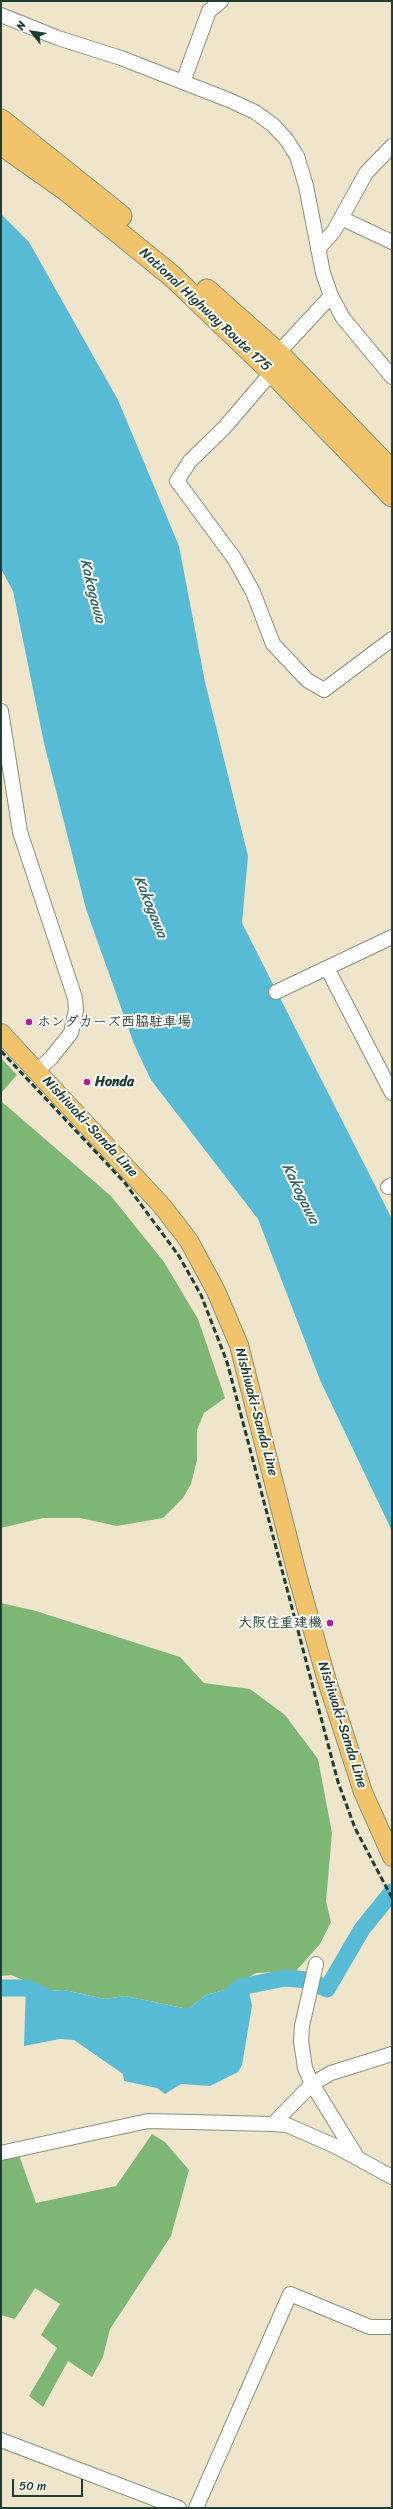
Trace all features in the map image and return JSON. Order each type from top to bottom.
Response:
[{"type":"highway","name":"National Highway Route 175","points":[[1,120],[120,215],[275,363],[390,484]]},
{"type":"highway","name":"National Highway Route 175","points":[[1,144],[129,240],[275,363]]},
{"type":"main road","name":"Nishiwaki-Sanda Line","points":[[1,1033],[163,1207],[189,1241],[216,1291],[239,1345],[297,1574],[327,1681],[363,1792],[392,1857]]},
{"type":"street","points":[[184,82],[205,6],[221,1]]},
{"type":"street","points":[[1,15],[58,38],[121,58],[184,82],[255,112],[286,139],[297,156],[306,186],[318,249],[331,296],[343,318],[392,377]]},
{"type":"street","points":[[318,249],[334,231],[366,174],[392,146]]},
{"type":"street","points":[[341,218],[392,242]]},
{"type":"street","points":[[331,296],[275,363],[224,428],[190,461],[177,482],[234,558],[253,592],[273,644],[307,680],[324,690],[392,639]]},
{"type":"street","points":[[1,711],[20,832],[75,998],[76,1010],[71,1033],[51,1058],[37,1071]]},
{"type":"street","points":[[276,992],[392,937]]},
{"type":"street","points":[[327,968],[392,1093]]},
{"type":"street","points":[[316,1964],[302,2026],[301,2041],[305,2068],[312,2084],[357,2158]]},
{"type":"street","points":[[273,2124],[312,2084],[331,2073],[392,2054]]},
{"type":"street","points":[[1,2153],[148,2121],[273,2124],[287,2125],[357,2158],[392,2177]]},
{"type":"street","points":[[196,2508],[290,2294],[370,2327],[392,2327]]},
{"type":"street","points":[[1,2440],[179,2508]]},
{"type":"green space","points":[[1,1058],[17,1075],[1,1093]]},
{"type":"green space","points":[[1,1101],[111,1196],[164,1262],[198,1319],[225,1398],[204,1413],[197,1430],[197,1460],[191,1484],[183,1498],[163,1518],[117,1526],[80,1518],[43,1518],[1,1528]]},
{"type":"green space","points":[[1,1603],[36,1611],[180,1657],[204,1683],[250,1689],[285,1715],[318,1759],[332,1833],[326,1901],[331,1922],[320,1944],[296,1971],[256,1973],[228,1989],[206,1995],[189,2008],[125,1996],[105,1999],[64,1990],[50,1991],[11,1975],[1,1976]]},
{"type":"green space","points":[[152,2134],[165,2142],[189,2170],[171,2236],[110,2329],[103,2357],[92,2377],[68,2361],[43,2407],[29,2396],[57,2348],[41,2335],[60,2304],[35,2288],[15,2319],[1,2315],[1,2158],[19,2155],[36,2203],[116,2186]]},
{"type":"water","name":"Kakogawa","points":[[1,214],[29,242],[118,400],[179,546],[205,682],[248,856],[242,923],[392,1219],[392,1531],[320,1380],[258,1219],[151,1080],[134,1044],[86,909],[44,743],[13,591],[1,569]]},
{"type":"water","points":[[245,1979],[246,1991],[249,1991],[252,2006],[242,2065],[238,2072],[210,2086],[181,2084],[165,2094],[157,2088],[124,2081],[123,2074],[74,2040],[60,2039],[24,2046],[26,1983],[50,1991],[64,1990],[105,1999],[125,1996],[189,2008],[206,1995],[228,1989]]},
{"type":"waterway","points":[[314,1983],[327,1989],[362,1929],[392,1892]]},
{"type":"waterway","points":[[227,1999],[240,1987],[285,1978],[308,1980]]},
{"type":"waterway","points":[[1,1988],[27,1988],[47,1997]]},
{"type":"railway","points":[[1,1051],[125,1183],[179,1256],[201,1295],[227,1362],[338,1782],[355,1828],[392,1898]]},
{"type":"place","name":"ホンダカーズ西脇駐車場","points":[[29,1022]]},
{"type":"place","name":"Honda","points":[[87,1082]]},
{"type":"place","name":"大阪住重建機","points":[[330,1623]]}]
